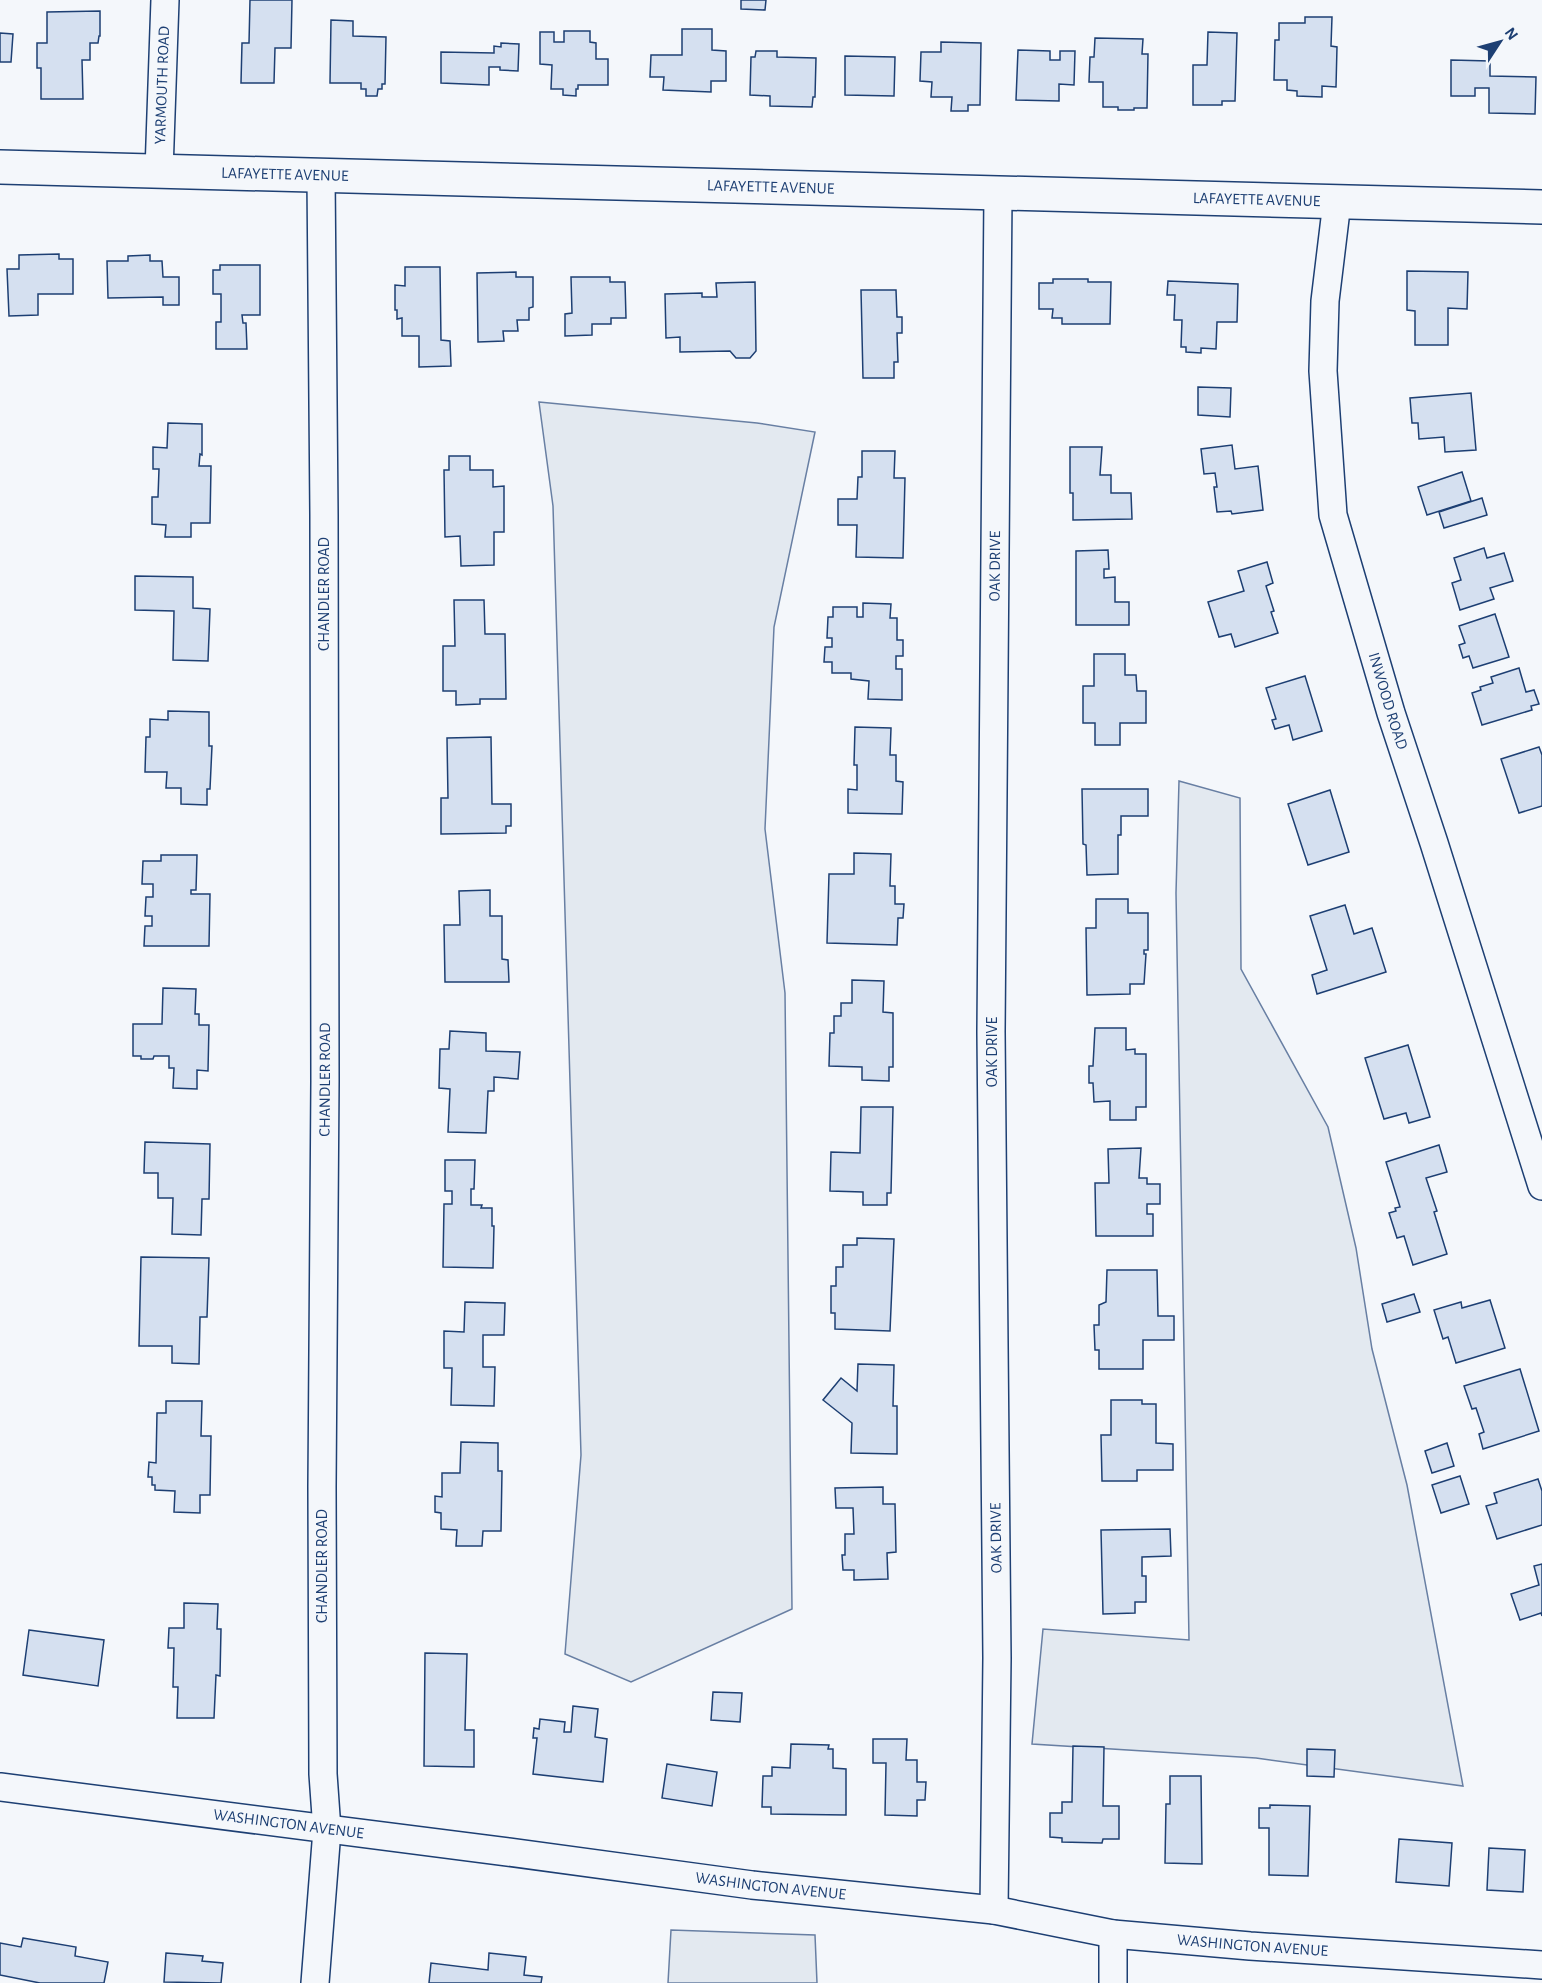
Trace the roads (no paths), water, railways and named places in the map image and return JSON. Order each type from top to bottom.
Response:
[{"type":"street","name":"YARMOUTH ROAD","points":[[159,171],[165,0]]},
{"type":"street","name":"LAFAYETTE AVENUE","points":[[0,167],[1542,207]]},
{"type":"street","name":"CHANDLER ROAD","points":[[315,1983],[327,1830],[322,1738],[325,1069],[321,176]]},
{"type":"street","name":"OAK DRIVE","points":[[994,1910],[997,1658],[992,1020],[998,193]]},
{"type":"street","name":"INWOOD ROAD","points":[[1337,202],[1325,301],[1323,371],[1333,515],[1391,713],[1542,1186]]},
{"type":"street","name":"WASHINGTON AVENUE","points":[[0,1787],[752,1885],[994,1910],[1113,1934],[1250,1946],[1542,1965]]},
{"type":"street","points":[[1113,1934],[1113,1983]]}]
